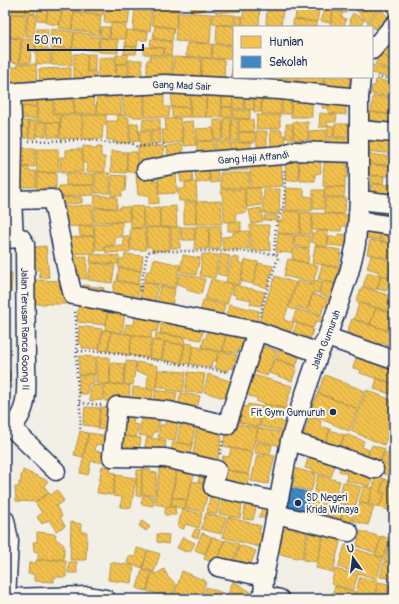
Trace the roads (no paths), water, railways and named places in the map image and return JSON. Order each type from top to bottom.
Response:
[{"type":"street","points":[[373,49],[394,25]]},
{"type":"street","name":"Jalan Gumuruh","points":[[267,593],[277,508],[290,441],[319,353],[327,337],[350,272],[356,244],[359,200],[359,98],[361,78]]},
{"type":"street","name":"Gang Mad Sair","points":[[8,93],[165,84],[280,90],[359,98]]},
{"type":"street","points":[[8,93],[13,142],[10,238]]},
{"type":"street","points":[[360,130],[394,133]]},
{"type":"street","name":"Gang Haji Affandi","points":[[146,170],[181,163],[283,155],[293,151],[359,153]]},
{"type":"street","points":[[12,200],[52,199],[73,295],[257,331],[319,353]]},
{"type":"street","points":[[359,200],[394,204]]},
{"type":"street","points":[[358,221],[394,226]]},
{"type":"street","name":"Jalan Terusan Ranca Goong II","points":[[8,428],[23,410],[26,388],[25,244],[21,238],[10,238]]},
{"type":"street","points":[[257,331],[227,425],[169,411],[117,406],[112,457],[165,458],[216,470],[213,487],[349,532]]},
{"type":"street","points":[[327,337],[394,360]]},
{"type":"street","points":[[8,428],[56,471]]},
{"type":"street","points":[[290,441],[335,454],[374,469]]},
{"type":"street","points":[[5,520],[9,541],[6,598],[95,598]]},
{"type":"street","points":[[218,567],[267,593]]},
{"type":"place","name":"Fit Gym Gumuruh","points":[[333,412]]},
{"type":"place","name":"SD Negeri Krida Winaya","points":[[298,503]]}]
